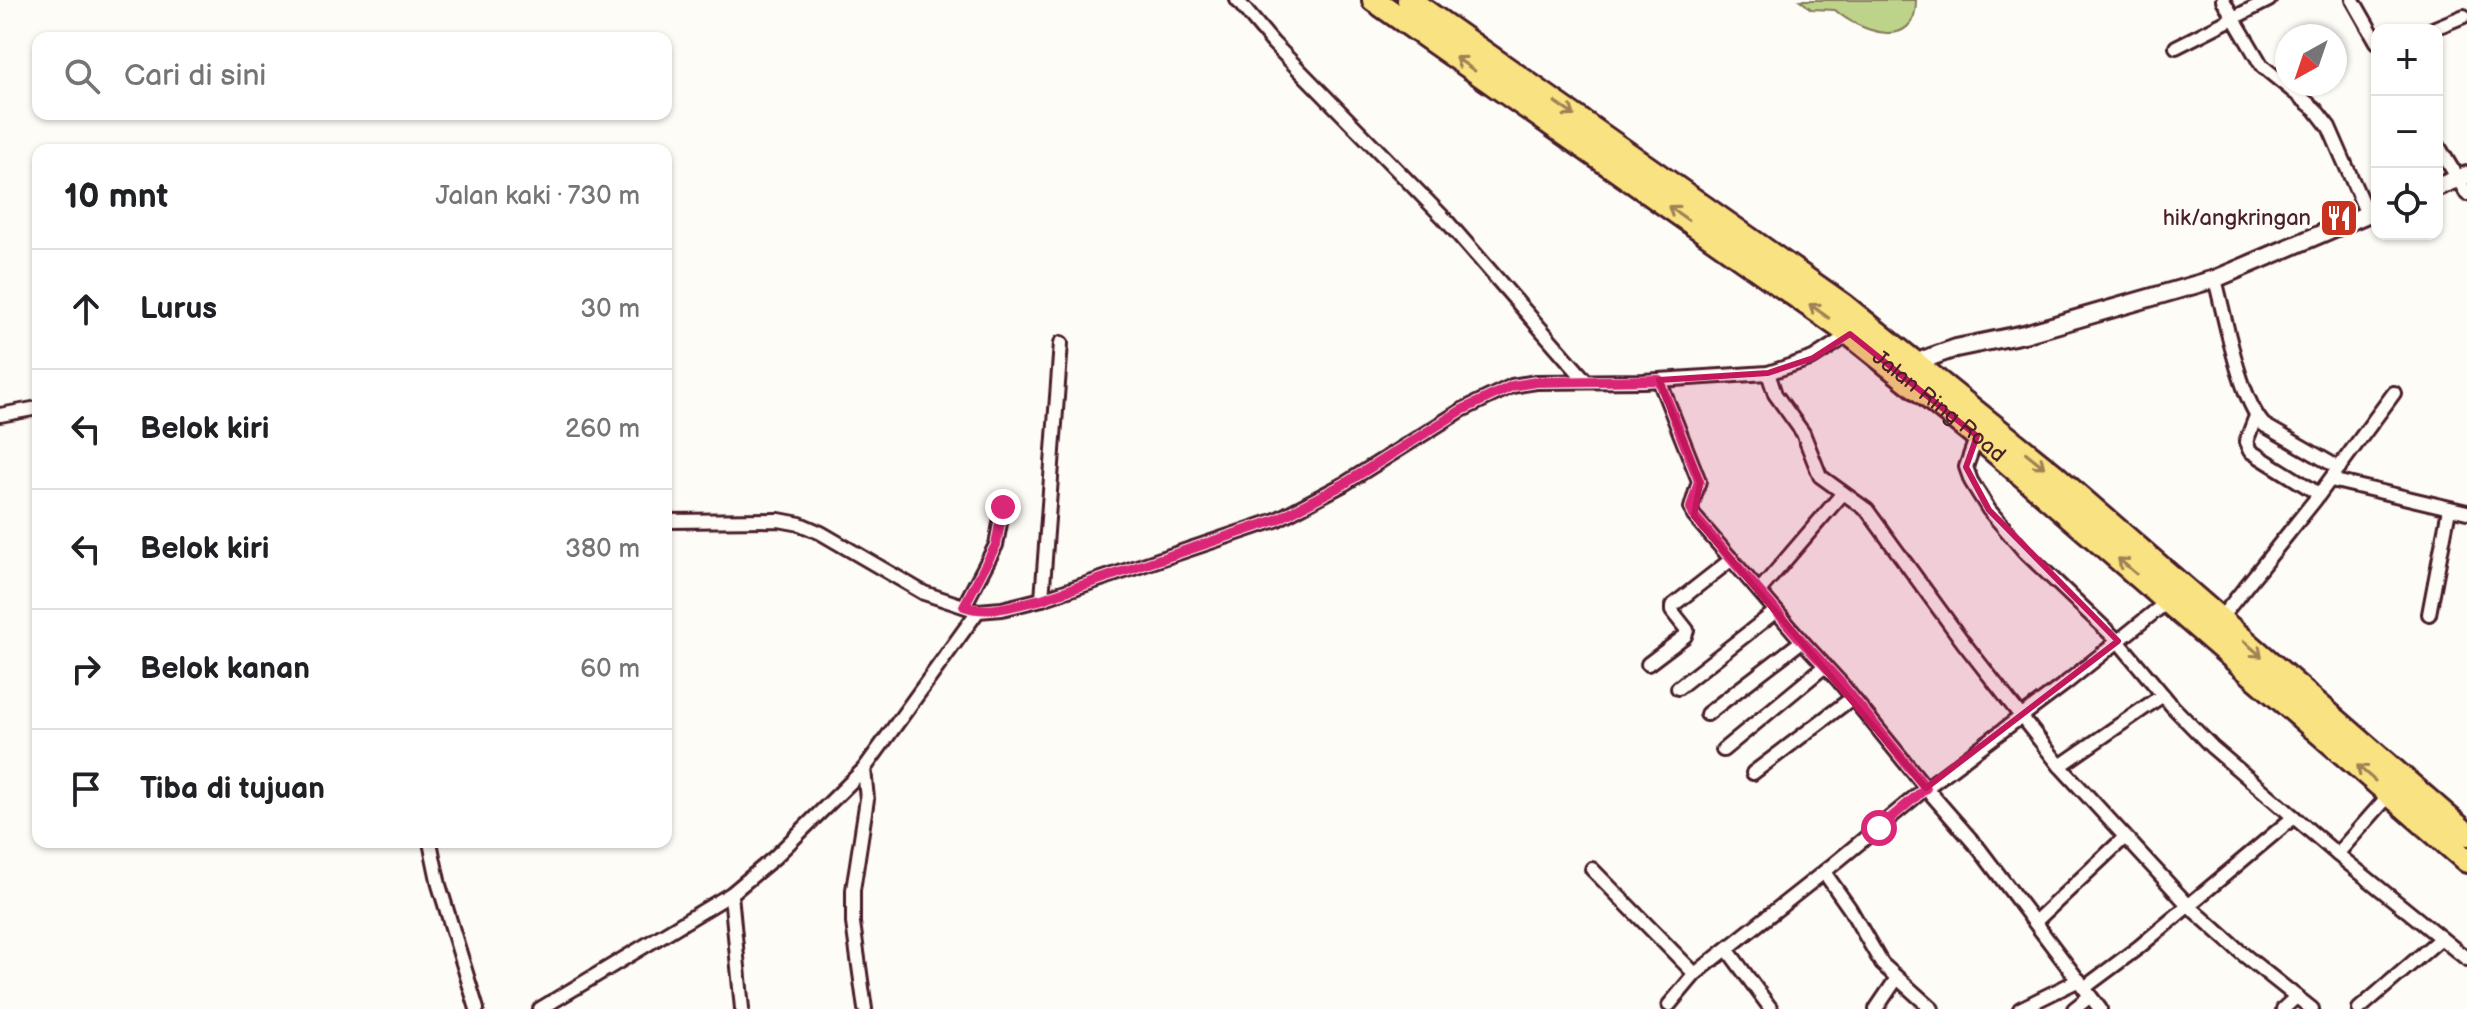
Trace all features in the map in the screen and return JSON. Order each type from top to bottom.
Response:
[{"type":"highway","name":"Jalan Ring Road","points":[[1374,0],[1850,334],[1977,436],[2161,606],[2467,861]]},
{"type":"highway","name":"Jalan Ring Road","points":[[1409,0],[1843,305],[1918,364],[2054,475],[2467,834]]},
{"type":"street","points":[[1237,0],[1273,43],[1444,218],[1586,381]]},
{"type":"street","points":[[2223,0],[2262,66],[2315,109],[2329,127],[2371,210]]},
{"type":"street","points":[[2176,47],[2269,0]]},
{"type":"street","points":[[2353,0],[2371,32]]},
{"type":"street","points":[[2443,25],[2464,16]]},
{"type":"street","points":[[2443,153],[2464,183],[2443,186]]},
{"type":"street","points":[[1918,364],[1956,348],[2024,334],[2215,279],[2371,212]]},
{"type":"street","points":[[2215,279],[2244,386],[2256,416],[2264,425],[2339,468]]},
{"type":"street","points":[[672,521],[779,520],[800,524],[924,593],[978,611],[1002,609],[1042,599],[1276,520],[1344,484],[1491,394],[1512,386],[1536,382],[1659,380],[1768,373],[1813,358],[1850,334]]},
{"type":"street","points":[[1042,599],[1061,343]]},
{"type":"street","points":[[1768,373],[1775,394],[1803,433],[1820,476],[1867,510],[1963,642],[2060,766],[2189,906],[2312,1009]]},
{"type":"street","points":[[1659,380],[1699,481],[1691,508],[1694,516],[1839,681],[1980,850],[2100,1009]]},
{"type":"street","points":[[2219,620],[2331,480],[2394,393]]},
{"type":"street","points":[[0,415],[32,409]]},
{"type":"street","points":[[2256,416],[2246,442],[2250,451],[2319,494]]},
{"type":"street","points":[[1977,436],[1966,467],[1989,510],[2025,552],[2118,641],[2212,747],[2467,959]]},
{"type":"street","points":[[2331,480],[2467,512]]},
{"type":"street","points":[[1759,591],[1843,493]]},
{"type":"street","points":[[964,606],[996,545],[1003,507]]},
{"type":"street","points":[[2429,614],[2449,509]]},
{"type":"street","points":[[1648,664],[1685,636],[1687,630],[1672,611],[1672,606],[1732,559]]},
{"type":"street","points":[[1669,1005],[1695,974],[1926,788],[2161,606]]},
{"type":"street","points":[[540,1009],[731,894],[775,857],[864,769],[978,611]]},
{"type":"street","points":[[1678,688],[1776,611]]},
{"type":"street","points":[[1707,714],[1802,641]]},
{"type":"street","points":[[1723,750],[1825,666]]},
{"type":"street","points":[[2060,766],[2163,695]]},
{"type":"street","points":[[1753,773],[1852,698]]},
{"type":"street","points":[[864,769],[867,799],[853,890],[853,923],[865,1009]]},
{"type":"street","points":[[2337,854],[2390,794]]},
{"type":"street","points":[[2020,1009],[2084,988],[2189,906],[2294,817]]},
{"type":"street","points":[[2036,921],[2124,838]]},
{"type":"street","points":[[431,848],[439,885],[477,1009]]},
{"type":"street","points":[[1592,869],[1695,974]]},
{"type":"street","points":[[1824,872],[1882,964],[1932,1009]]},
{"type":"street","points":[[731,894],[742,1009]]},
{"type":"street","points":[[2359,1009],[2441,938]]},
{"type":"street","points":[[1727,949],[1771,1009]]},
{"type":"street","points":[[1876,1009],[1897,978]]},
{"type":"street","points":[[2074,1009],[2084,988]]},
{"type":"street","points":[[2283,1009],[2296,997]]},
{"type":"highlighted area","points":[[1850,334],[1977,436],[1966,467],[1989,510],[2118,641],[1926,788],[1694,516],[1700,483],[1659,380],[1768,373],[1813,358]]},
{"type":"green space","points":[[1800,0],[1916,0],[1914,17],[1907,27],[1884,33],[1858,25],[1835,10],[1811,9]]},
{"type":"place","name":"hik/angkringan","points":[[2339,218]]},
{"type":"route","points":[[1003,507],[996,545],[964,606],[978,611],[1002,609],[1042,599],[1276,520],[1344,484],[1462,410],[1512,386],[1536,382],[1659,380],[1699,481],[1691,508],[1694,516],[1839,681],[1926,788],[1879,828]]}]
